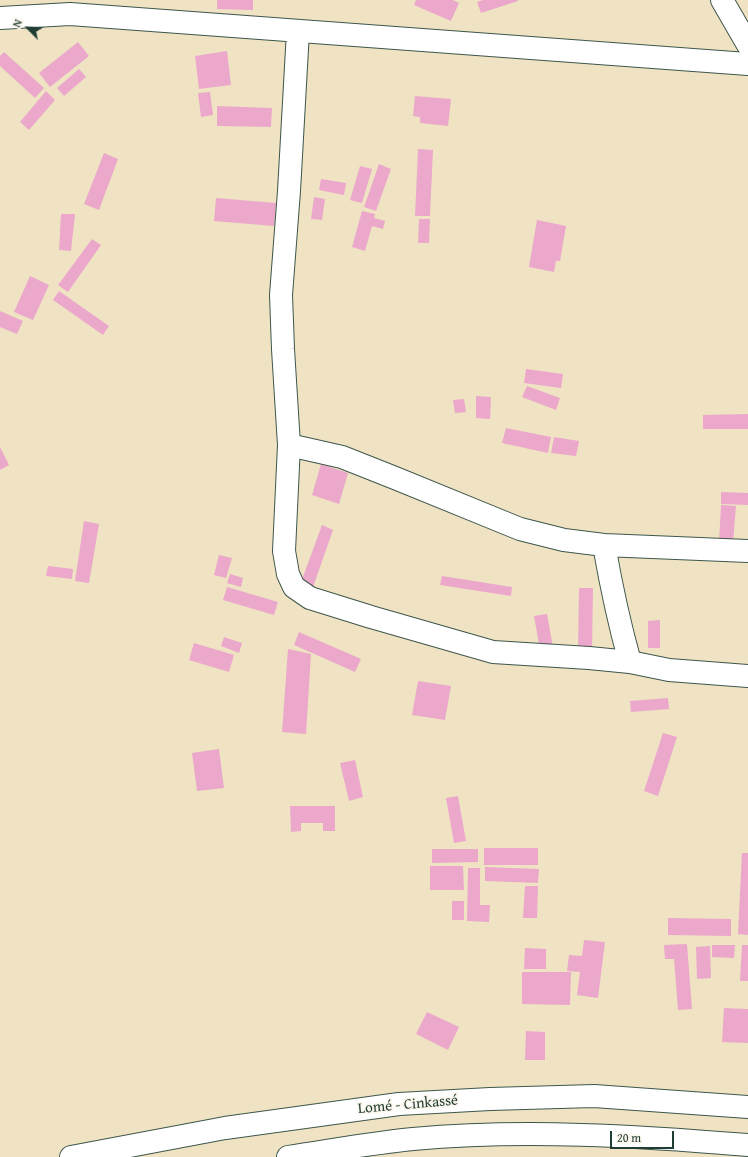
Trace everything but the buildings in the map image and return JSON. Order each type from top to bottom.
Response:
[{"type":"main road","points":[[722,0],[748,45]]},
{"type":"main road","points":[[0,18],[64,7],[298,31],[748,64]]},
{"type":"main road","points":[[298,31],[290,183],[281,295],[289,445],[284,551],[288,574],[294,587],[310,598],[493,652],[589,658],[630,662],[669,670],[748,676]]},
{"type":"main road","points":[[289,445],[342,457],[520,529],[564,540],[604,545],[748,551]]},
{"type":"main road","points":[[604,545],[614,601],[630,662]]},
{"type":"main road","name":"Lomé - Cinkassé","points":[[72,1157],[225,1128],[399,1104],[490,1099],[594,1096],[748,1107]]},
{"type":"main road","points":[[288,1157],[413,1139],[506,1134],[585,1134],[748,1144]]}]
